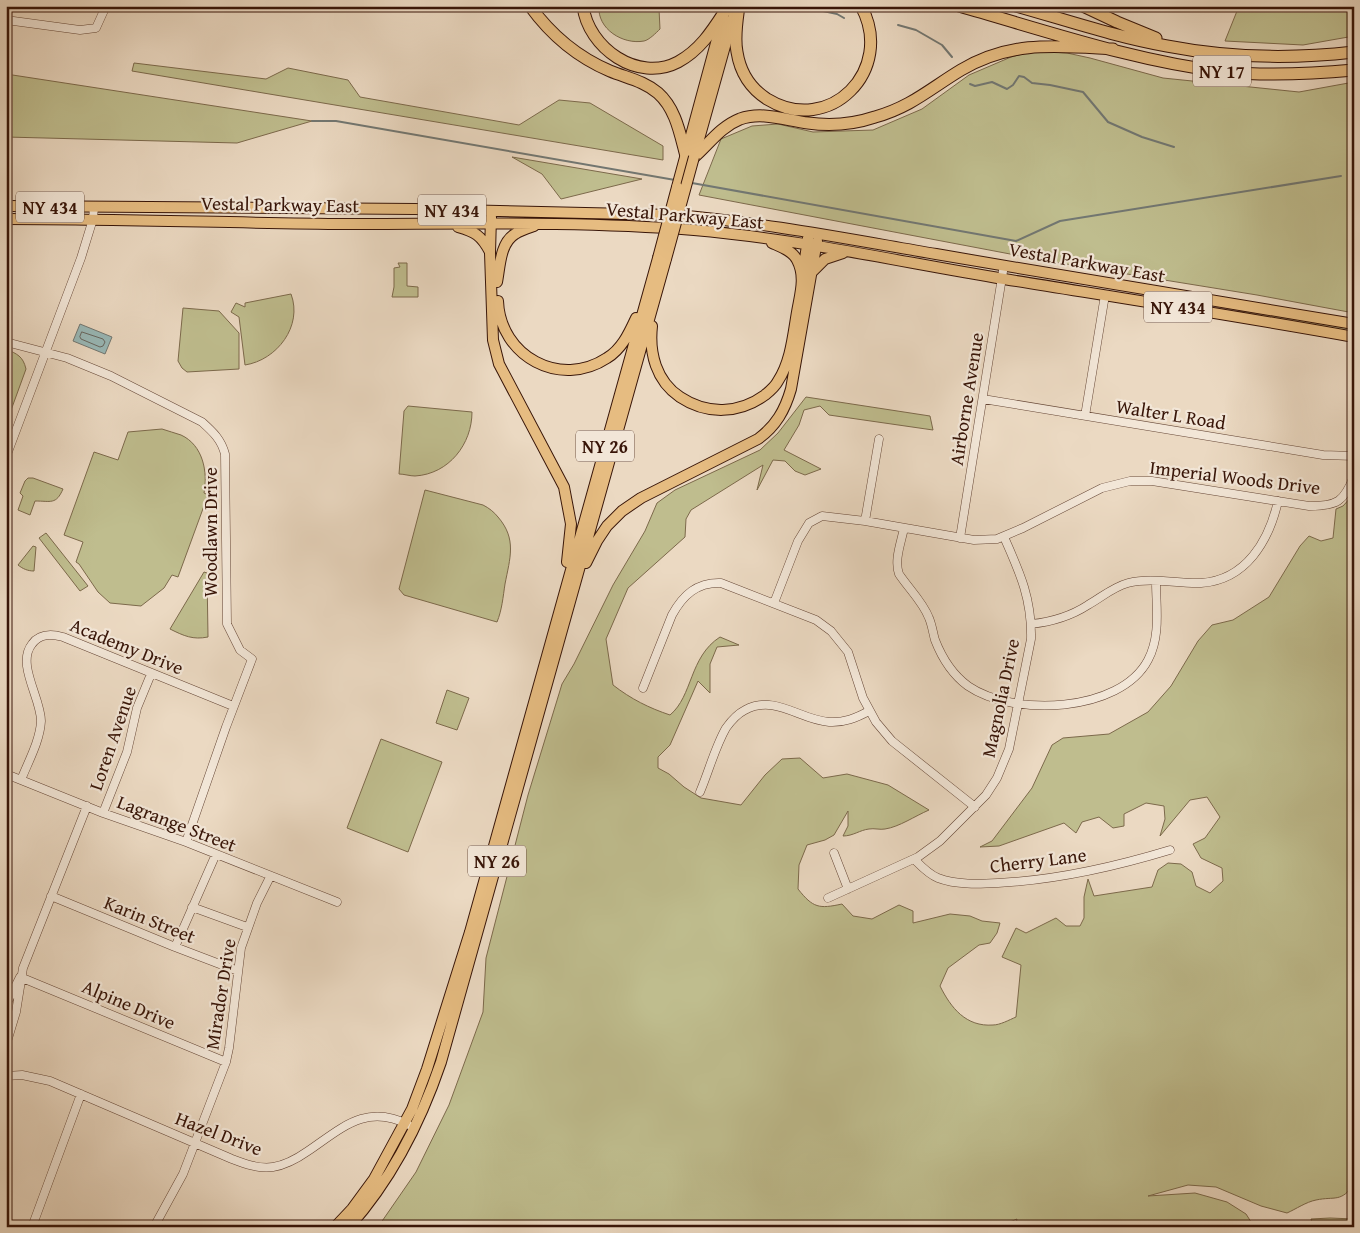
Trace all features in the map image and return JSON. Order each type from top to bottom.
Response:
[{"type":"highway","points":[[530,6],[547,28],[568,47],[610,71],[643,83],[659,94],[673,114],[690,157],[724,128],[752,116],[766,116],[816,123],[858,122],[894,111],[916,101],[961,70],[983,59],[1006,51],[1032,46],[1113,49]]},
{"type":"highway","points":[[584,6],[590,29],[605,49],[620,60],[636,66],[649,68],[669,66],[694,52],[706,40],[725,9]]},
{"type":"highway","points":[[738,6],[736,46],[743,73],[749,83],[760,95],[777,105],[811,110],[825,107],[838,101],[860,79],[868,62],[871,49],[869,25],[861,6]]},
{"type":"highway","name":"NY 17","points":[[960,6],[1113,49],[1181,65],[1227,72],[1288,74],[1354,70]]},
{"type":"highway","name":"NY 17","points":[[1016,6],[1140,40],[1203,52],[1238,56],[1296,57],[1354,52]]},
{"type":"highway","points":[[1083,6],[1157,38],[1203,52]]},
{"type":"main road","name":"NY 26","points":[[335,1227],[369,1186],[429,1096],[441,1062],[568,592],[690,157],[738,6]]},
{"type":"main road","name":"NY 26","points":[[690,157],[725,9]]},
{"type":"main road","name":"Vestal Parkway East","points":[[6,206],[415,209],[674,215],[748,222],[1354,324]]},
{"type":"main road","points":[[495,212],[499,312],[502,326],[507,336],[525,355],[541,364],[556,369],[582,368],[599,363],[614,353],[623,343],[650,301]]},
{"type":"main road","name":"Vestal Parkway East","points":[[6,219],[347,224],[495,223],[646,227],[698,231],[812,246],[1354,337]]},
{"type":"main road","points":[[447,223],[480,237],[490,253]]},
{"type":"main road","points":[[495,223],[490,253],[493,340],[499,364],[564,487],[571,524],[568,592]]},
{"type":"main road","points":[[497,282],[505,246],[510,237],[539,224]]},
{"type":"main road","points":[[650,301],[651,350],[656,368],[664,383],[677,396],[691,405],[707,410],[735,409],[750,404],[770,391],[779,380],[791,351],[814,233]]},
{"type":"main road","points":[[568,592],[596,541],[607,526],[622,511],[640,498],[758,439],[771,428],[786,406],[791,389],[807,274],[792,253],[782,247],[757,238]]},
{"type":"main road","points":[[807,274],[825,259],[846,252]]},
{"type":"main road","name":"NY 26","points":[[349,1227],[382,1184],[410,1125]]},
{"type":"street","points":[[6,20],[80,30],[91,29],[96,28],[106,6]]},
{"type":"street","points":[[6,457],[81,258],[93,219],[94,207]]},
{"type":"street","name":"Airborne Avenue","points":[[960,538],[1004,265]]},
{"type":"street","points":[[1085,416],[1105,295]]},
{"type":"street","name":"Woodlawn Drive","points":[[6,342],[67,358],[112,376],[202,422],[222,442],[225,454],[227,624],[240,650],[252,659],[186,842]]},
{"type":"street","name":"Walter L Road","points":[[983,399],[1324,455],[1354,456]]},
{"type":"street","points":[[865,521],[879,438]]},
{"type":"street","name":"Imperial Woods Drive","points":[[774,603],[805,527],[817,518],[828,516],[960,538],[986,540],[1004,537],[1102,488],[1130,481],[1152,481],[1309,506],[1328,506],[1345,496],[1354,476]]},
{"type":"street","points":[[1031,624],[1054,620],[1077,611],[1112,589],[1135,582],[1200,583],[1235,573],[1255,554],[1266,538],[1278,501]]},
{"type":"street","points":[[904,528],[897,569],[929,618],[943,658],[954,673],[968,686],[989,697],[1019,704],[1052,706],[1091,700],[1120,688],[1137,675],[1148,660],[1154,647],[1157,618],[1156,581]]},
{"type":"street","name":"Magnolia Drive","points":[[828,898],[914,859],[940,840],[986,795],[1002,767],[1009,749],[1031,639],[1031,624],[1024,582],[1004,537]]},
{"type":"street","points":[[644,688],[678,604],[689,592],[706,584],[721,583],[816,620],[831,631],[848,652],[863,698],[876,722],[892,741],[975,807]]},
{"type":"street","name":"Academy Drive","points":[[21,780],[36,742],[41,720],[26,664],[26,656],[34,640],[43,636],[52,634],[64,637],[234,706]]},
{"type":"street","name":"Loren Avenue","points":[[103,812],[127,752],[137,708],[152,674]]},
{"type":"street","points":[[700,792],[727,727],[735,717],[748,709],[768,704],[828,722],[847,721],[869,711]]},
{"type":"street","name":"Lagrange Street","points":[[6,774],[337,902]]},
{"type":"street","points":[[6,1005],[20,977],[87,806]]},
{"type":"street","name":"Cherry Lane","points":[[914,859],[923,869],[936,877],[966,883],[987,884],[1024,882],[1078,874],[1170,850]]},
{"type":"street","points":[[834,853],[848,889]]},
{"type":"street","points":[[175,947],[216,854]]},
{"type":"street","name":"Mirador Drive","points":[[154,1227],[176,1190],[226,1062],[230,1048],[241,948],[247,927],[270,876]]},
{"type":"street","name":"Karin Street","points":[[51,896],[175,947],[238,970]]},
{"type":"street","points":[[192,907],[247,927]]},
{"type":"street","points":[[6,1045],[16,1012],[20,977]]},
{"type":"street","name":"Alpine Drive","points":[[20,977],[226,1062]]},
{"type":"street","name":"Hazel Drive","points":[[6,1076],[22,1075],[44,1079],[246,1165],[271,1167],[298,1158],[357,1120],[381,1116],[395,1118],[410,1125]]},
{"type":"street","points":[[32,1227],[81,1094]]},
{"type":"shaded area","points":[[599,6],[666,6],[659,9],[660,29],[646,40],[636,42],[613,34],[602,22]]},
{"type":"shaded area","points":[[1239,6],[1291,6],[1300,9],[1305,6],[1354,6],[1354,36],[1303,45],[1225,41]]},
{"type":"shaded area","points":[[1034,51],[1067,53],[1163,78],[1299,92],[1354,82],[1354,313],[1257,295],[1047,261],[699,195],[721,139],[752,126],[778,124],[813,132],[873,130],[922,109],[969,75],[1011,57]]},
{"type":"shaded area","points":[[134,63],[266,79],[288,68],[348,80],[360,97],[519,125],[559,100],[590,103],[663,146],[663,160],[132,71]]},
{"type":"shaded area","points":[[6,74],[312,121],[237,143],[6,137]]},
{"type":"shaded area","points":[[512,157],[642,179],[561,199],[542,174]]},
{"type":"shaded area","points":[[398,263],[407,263],[407,286],[418,287],[418,297],[392,297],[394,268],[400,267]]},
{"type":"shaded area","points":[[291,294],[294,306],[293,318],[284,340],[277,349],[267,356],[257,362],[245,365],[239,317],[231,312],[236,303],[245,307],[245,303]]},
{"type":"shaded area","points":[[183,308],[219,311],[239,333],[239,369],[187,372],[182,368],[178,361]]},
{"type":"shaded area","points":[[1259,311],[1354,327],[1354,332],[1235,312]]},
{"type":"shaded area","points":[[6,349],[19,356],[26,369],[6,424]]},
{"type":"shaded area","points":[[806,397],[930,416],[933,430],[829,415],[820,406],[804,410],[799,425],[784,450],[821,469],[805,475],[795,471],[785,461],[773,460],[757,490],[763,465],[691,510],[686,519],[685,537],[628,588],[606,639],[613,685],[640,703],[670,715],[683,698],[702,655],[720,637],[739,645],[717,647],[710,664],[710,693],[698,681],[670,745],[658,757],[658,768],[701,798],[741,805],[765,775],[782,759],[800,758],[823,778],[847,774],[888,785],[929,810],[890,828],[869,829],[843,836],[848,826],[848,811],[834,835],[825,840],[807,845],[799,865],[798,889],[808,900],[817,906],[842,904],[853,916],[872,919],[899,905],[913,911],[913,923],[950,914],[970,916],[982,921],[1000,923],[997,933],[990,943],[979,945],[948,968],[940,986],[954,1009],[967,1019],[983,1025],[999,1024],[1016,1017],[1021,965],[1002,957],[1016,928],[1026,933],[1056,918],[1066,926],[1080,926],[1084,918],[1084,897],[1088,879],[1094,896],[1152,887],[1158,870],[1168,863],[1181,864],[1192,872],[1196,886],[1210,893],[1223,881],[1222,868],[1201,858],[1193,844],[1205,838],[1220,817],[1207,797],[1190,800],[1160,836],[1165,819],[1164,806],[1146,803],[1124,814],[1124,826],[1113,828],[1099,817],[1082,822],[1076,833],[1064,823],[999,846],[980,847],[992,841],[1032,788],[1052,745],[1063,738],[1109,734],[1148,712],[1171,686],[1198,641],[1212,625],[1233,620],[1269,597],[1300,546],[1309,536],[1321,541],[1333,538],[1336,509],[1343,506],[1352,496],[1354,498],[1354,1184],[1345,1194],[1337,1198],[1312,1201],[1287,1213],[1261,1206],[1216,1187],[1188,1185],[1148,1196],[1195,1193],[1227,1202],[1246,1214],[1253,1225],[1241,1227],[1015,1227],[1017,1219],[998,1227],[378,1227],[416,1172],[449,1105],[483,1012],[486,958],[528,795],[562,684],[574,664],[613,585],[645,531],[657,503],[675,490],[760,450],[778,433]]},
{"type":"shaded area","points":[[408,406],[472,412],[471,424],[463,446],[448,463],[438,470],[415,476],[399,474],[404,411]]},
{"type":"shaded area","points":[[162,429],[181,435],[194,445],[199,452],[205,476],[204,493],[208,495],[178,577],[172,575],[164,588],[141,606],[110,603],[98,592],[76,562],[83,542],[64,535],[94,452],[118,460],[128,432]]},
{"type":"shaded area","points":[[28,478],[63,489],[55,500],[35,501],[30,515],[18,510],[23,496],[20,493]]},
{"type":"shaded area","points":[[425,490],[483,505],[495,513],[504,525],[508,533],[511,549],[497,622],[404,595],[399,589]]},
{"type":"shaded area","points":[[46,533],[88,586],[80,591],[39,538]]},
{"type":"shaded area","points":[[33,546],[36,547],[34,571],[30,571],[18,565]]},
{"type":"shaded area","points":[[204,572],[207,573],[208,637],[189,637],[170,629]]},
{"type":"shaded area","points":[[447,690],[469,698],[457,730],[436,723]]},
{"type":"shaded area","points":[[381,739],[442,762],[408,852],[347,828]]},
{"type":"shaded area","points":[[1311,1219],[1354,1219],[1354,1227],[1313,1227]]},
{"type":"water","points":[[80,324],[112,337],[105,354],[73,341]]},
{"type":"waterway","points":[[800,6],[837,14],[844,18]]},
{"type":"waterway","points":[[898,25],[916,30],[942,45],[952,57]]},
{"type":"waterway","points":[[970,84],[975,86],[992,82],[1007,89],[1013,85],[1019,76],[1032,83],[1083,92],[1108,122],[1142,137],[1174,147]]},
{"type":"waterway","points":[[312,121],[336,121],[675,180]]},
{"type":"waterway","points":[[692,183],[1016,241],[1060,221],[1341,176]]}]
